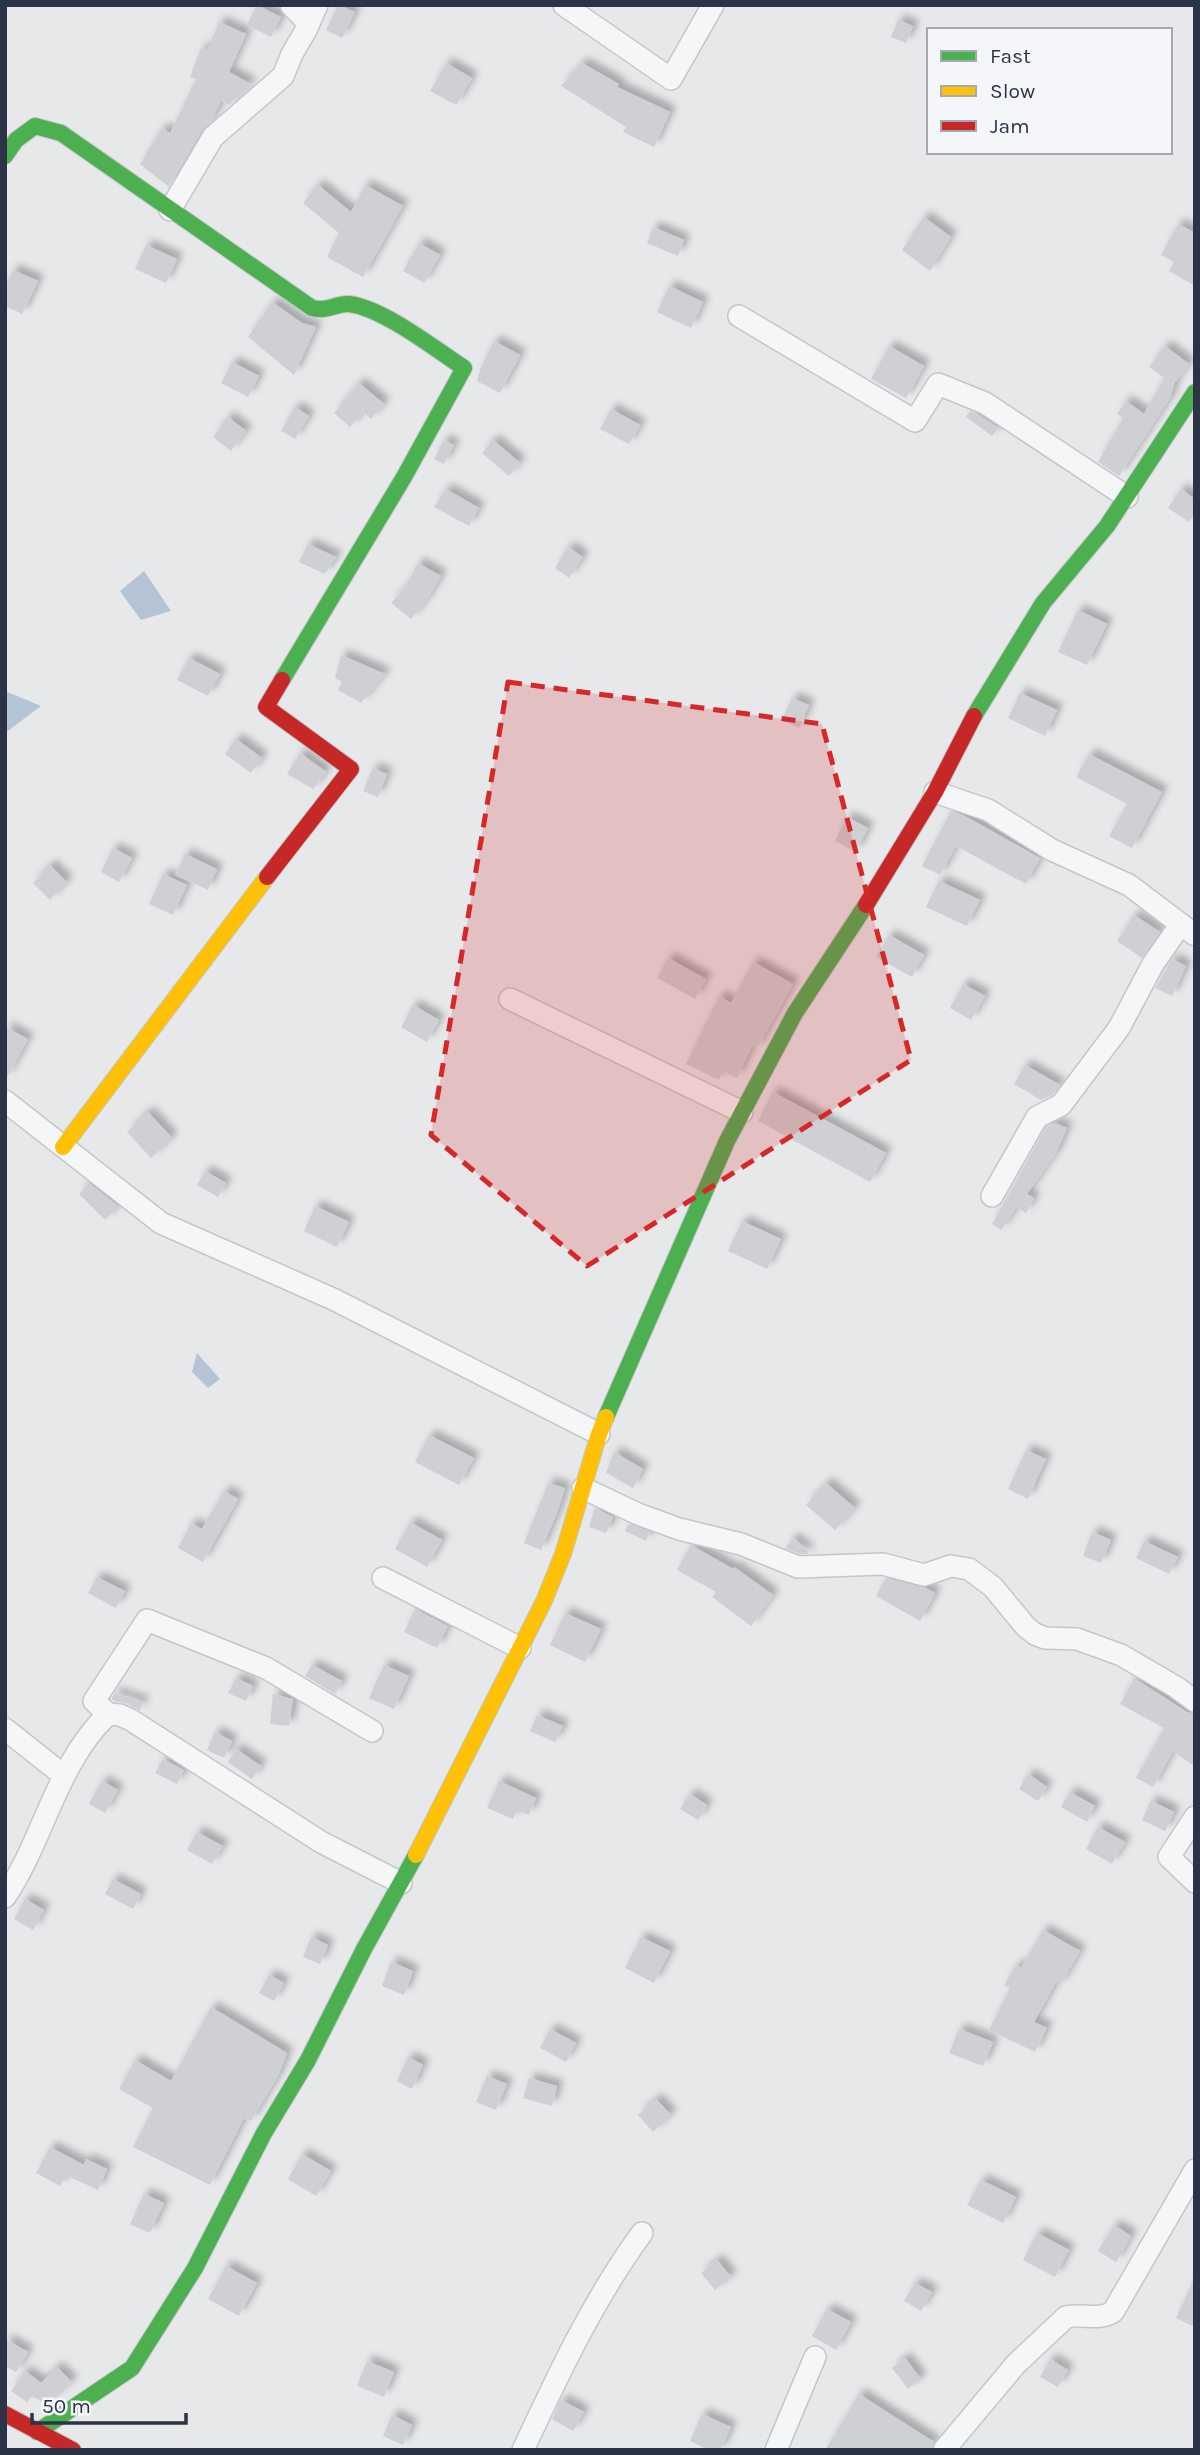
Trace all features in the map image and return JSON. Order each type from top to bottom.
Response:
[{"type":"main road","points":[[5,156],[16,140],[35,126],[61,134],[312,308],[325,312],[347,304],[380,315],[464,368],[404,477],[266,707],[351,769],[242,908],[63,1147]]},
{"type":"main road","points":[[33,2441],[131,2368],[149,2344],[195,2268],[264,2133],[308,2060],[401,1883],[544,1601],[563,1554],[599,1434],[727,1140],[794,1013],[854,925],[935,792],[982,701],[1043,603],[1107,526],[1195,392]]},
{"type":"main road","points":[[5,2414],[33,2441],[73,2450]]},
{"type":"street","points":[[170,210],[213,137],[283,76],[313,14],[291,5]]},
{"type":"street","points":[[564,5],[671,79],[713,5]]},
{"type":"street","points":[[739,316],[915,421],[937,384],[985,403],[1127,497]]},
{"type":"street","points":[[935,792],[988,810],[1052,850],[1129,885],[1188,930],[1153,964],[1119,1028],[1061,1105],[1037,1117],[992,1196]]},
{"type":"street","points":[[510,999],[743,1112]]},
{"type":"street","points":[[5,1101],[162,1223],[333,1299],[599,1434]]},
{"type":"street","points":[[583,1488],[638,1514],[679,1529],[741,1544],[798,1567],[883,1564],[925,1575],[951,1566],[970,1569],[993,1587],[1035,1634],[1045,1638],[1077,1639],[1121,1654],[1195,1701]]},
{"type":"street","points":[[383,1578],[520,1648]]},
{"type":"street","points":[[372,1731],[266,1668],[147,1620],[94,1701],[108,1714],[131,1720],[321,1842],[401,1883]]},
{"type":"street","points":[[5,1897],[18,1878],[63,1774],[99,1722],[108,1714]]},
{"type":"street","points":[[5,1729],[63,1774]]},
{"type":"street","points":[[1195,1817],[1169,1857],[1195,1882]]},
{"type":"street","points":[[944,2450],[1017,2364],[1066,2317],[1076,2314],[1105,2317],[1114,2312],[1195,2170]]},
{"type":"street","points":[[523,2450],[558,2374],[598,2301],[642,2232]]},
{"type":"street","points":[[776,2450],[816,2357]]},
{"type":"highlighted area","points":[[508,682],[822,724],[911,1060],[587,1266],[431,1135]]},
{"type":"water","points":[[144,571],[171,611],[141,620],[120,591]]},
{"type":"water","points":[[5,691],[41,706],[5,733]]},
{"type":"water","points":[[197,1353],[220,1379],[208,1388],[192,1372]]},
{"type":"building","points":[[257,5],[281,17],[271,37],[247,25]]},
{"type":"building","points":[[338,5],[355,12],[342,38],[326,30]]},
{"type":"building","points":[[898,20],[913,26],[906,43],[891,37]]},
{"type":"building","points":[[219,22],[246,34],[229,72],[251,84],[229,105],[221,101],[169,187],[140,164],[162,128],[170,133],[196,79],[190,77],[201,48],[207,50]]},
{"type":"building","points":[[446,63],[472,78],[456,105],[430,91]]},
{"type":"building","points":[[582,63],[619,84],[617,87],[670,112],[654,147],[623,132],[626,127],[561,86]]},
{"type":"building","points":[[318,185],[351,212],[365,185],[403,206],[363,277],[327,257],[339,233],[303,203]]},
{"type":"building","points":[[924,217],[951,237],[930,271],[902,250]]},
{"type":"building","points":[[1178,224],[1195,233],[1195,286],[1169,271],[1174,262],[1161,255]]},
{"type":"building","points":[[653,227],[684,240],[678,256],[647,243]]},
{"type":"building","points":[[419,243],[440,255],[424,283],[403,271]]},
{"type":"building","points":[[146,245],[177,259],[166,283],[135,269]]},
{"type":"building","points":[[13,270],[38,281],[22,314],[5,306],[5,286]]},
{"type":"building","points":[[669,286],[703,302],[691,328],[657,312]]},
{"type":"building","points":[[272,302],[302,323],[316,327],[294,375],[248,337]]},
{"type":"building","points":[[494,341],[520,355],[500,393],[477,381]]},
{"type":"building","points":[[889,346],[924,366],[906,398],[871,379]]},
{"type":"building","points":[[1165,346],[1189,364],[1175,382],[1170,398],[1119,476],[1098,462],[1123,418],[1117,414],[1126,401],[1144,414],[1164,378],[1149,367]]},
{"type":"building","points":[[232,362],[259,376],[248,397],[221,383]]},
{"type":"building","points":[[359,383],[384,404],[371,419],[363,412],[350,427],[334,413]]},
{"type":"building","points":[[295,407],[309,416],[295,439],[281,431]]},
{"type":"building","points":[[611,409],[640,425],[629,444],[600,429]]},
{"type":"building","points":[[970,411],[998,428],[992,436],[966,417]]},
{"type":"building","points":[[228,417],[246,431],[231,451],[213,437]]},
{"type":"building","points":[[444,440],[454,445],[444,464],[434,459]]},
{"type":"building","points":[[493,440],[520,463],[509,476],[482,453]]},
{"type":"building","points":[[446,489],[479,508],[469,526],[434,507]]},
{"type":"building","points":[[1181,489],[1195,499],[1195,514],[1189,522],[1168,508]]},
{"type":"building","points":[[308,544],[336,557],[325,574],[299,562]]},
{"type":"building","points":[[568,547],[583,557],[569,578],[555,568]]},
{"type":"building","points":[[418,563],[441,576],[411,619],[391,603],[406,586]]},
{"type":"building","points":[[1078,610],[1107,624],[1087,665],[1058,652]]},
{"type":"building","points":[[341,655],[385,674],[361,703],[338,690],[342,682],[335,678]]},
{"type":"building","points":[[189,658],[220,674],[208,696],[177,680]]},
{"type":"building","points":[[1020,693],[1057,710],[1045,736],[1008,718]]},
{"type":"building","points":[[792,698],[809,705],[799,728],[782,720]]},
{"type":"building","points":[[236,739],[262,758],[251,773],[225,754]]},
{"type":"building","points":[[300,753],[326,772],[313,789],[287,774]]},
{"type":"building","points":[[1089,754],[1162,792],[1132,848],[1109,836],[1127,804],[1076,777]]},
{"type":"building","points":[[373,768],[387,774],[378,797],[363,791]]},
{"type":"building","points":[[951,811],[1040,858],[1026,884],[956,846],[940,875],[922,866]]},
{"type":"building","points":[[847,817],[868,828],[856,852],[835,841]]},
{"type":"building","points":[[113,848],[132,858],[119,882],[101,872]]},
{"type":"building","points":[[185,854],[217,869],[208,890],[175,875]]},
{"type":"building","points":[[50,865],[67,882],[50,900],[33,883]]},
{"type":"building","points":[[163,874],[187,885],[173,915],[149,904]]},
{"type":"building","points":[[939,881],[980,900],[967,926],[926,907]]},
{"type":"building","points":[[1134,915],[1160,932],[1142,958],[1117,941]]},
{"type":"building","points":[[889,935],[924,955],[912,977],[876,957]]},
{"type":"building","points":[[668,958],[706,979],[695,999],[657,978]]},
{"type":"building","points":[[1172,959],[1186,966],[1172,996],[1155,988]]},
{"type":"building","points":[[753,962],[793,984],[757,1048],[752,1046],[737,1078],[723,1071],[719,1080],[686,1064],[719,996],[731,1003]]},
{"type":"building","points":[[963,984],[985,996],[971,1020],[950,1008]]},
{"type":"building","points":[[413,1005],[439,1020],[427,1042],[401,1027]]},
{"type":"building","points":[[5,1027],[28,1039],[5,1081]]},
{"type":"building","points":[[1025,1065],[1060,1085],[1052,1095],[1041,1100],[1014,1084]]},
{"type":"building","points":[[773,1092],[886,1153],[870,1182],[758,1121]]},
{"type":"building","points":[[148,1112],[172,1138],[151,1158],[127,1132]]},
{"type":"building","points":[[1055,1123],[1067,1128],[1056,1153],[1027,1194],[1034,1198],[1026,1213],[1017,1207],[1001,1230],[992,1224],[1046,1127]]},
{"type":"building","points":[[205,1171],[226,1183],[218,1197],[197,1185]]},
{"type":"building","points":[[89,1183],[118,1206],[105,1220],[79,1194]]},
{"type":"building","points":[[315,1206],[349,1222],[337,1247],[304,1231]]},
{"type":"building","points":[[742,1221],[781,1239],[767,1269],[728,1251]]},
{"type":"building","points":[[429,1435],[474,1458],[459,1485],[415,1462]]},
{"type":"building","points":[[1026,1450],[1046,1459],[1028,1499],[1008,1489]]},
{"type":"building","points":[[614,1452],[643,1469],[633,1488],[606,1473]]},
{"type":"building","points":[[548,1483],[565,1488],[541,1550],[524,1543]]},
{"type":"building","points":[[826,1483],[855,1508],[835,1530],[806,1505]]},
{"type":"building","points":[[224,1491],[238,1499],[203,1562],[178,1548],[191,1523],[202,1529]]},
{"type":"building","points":[[595,1508],[613,1517],[606,1533],[589,1527]]},
{"type":"building","points":[[410,1522],[442,1540],[427,1567],[395,1549]]},
{"type":"building","points":[[628,1524],[650,1532],[646,1541],[625,1531]]},
{"type":"building","points":[[1092,1532],[1111,1540],[1101,1563],[1083,1556]]},
{"type":"building","points":[[793,1538],[809,1552],[807,1554],[785,1548]]},
{"type":"building","points":[[1144,1541],[1178,1557],[1169,1574],[1136,1558]]},
{"type":"building","points":[[691,1545],[733,1569],[734,1567],[773,1595],[751,1626],[712,1597],[716,1592],[677,1570]]},
{"type":"building","points":[[97,1577],[125,1591],[116,1608],[88,1593]]},
{"type":"building","points":[[886,1578],[926,1588],[935,1593],[920,1621],[876,1596]]},
{"type":"building","points":[[415,1609],[448,1626],[437,1648],[404,1632]]},
{"type":"building","points":[[565,1613],[601,1629],[585,1662],[550,1645]]},
{"type":"building","points":[[312,1665],[342,1681],[335,1694],[305,1676]]},
{"type":"building","points":[[384,1665],[409,1676],[394,1709],[369,1698]]},
{"type":"building","points":[[236,1678],[253,1686],[246,1701],[228,1693]]},
{"type":"building","points":[[1134,1678],[1187,1712],[1195,1714],[1195,1767],[1173,1751],[1153,1787],[1136,1778],[1164,1728],[1120,1704]]},
{"type":"building","points":[[115,1693],[143,1702],[140,1710],[111,1699]]},
{"type":"building","points":[[273,1694],[293,1699],[289,1726],[270,1724]]},
{"type":"building","points":[[537,1715],[563,1726],[555,1742],[530,1731]]},
{"type":"building","points":[[215,1732],[232,1741],[224,1758],[207,1750]]},
{"type":"building","points":[[236,1749],[261,1766],[252,1779],[228,1762]]},
{"type":"building","points":[[163,1759],[184,1770],[177,1784],[155,1773]]},
{"type":"building","points":[[1028,1774],[1047,1787],[1038,1801],[1019,1789]]},
{"type":"building","points":[[102,1781],[118,1790],[105,1813],[89,1804]]},
{"type":"building","points":[[499,1781],[536,1798],[529,1815],[517,1810],[513,1819],[487,1808]]},
{"type":"building","points":[[1070,1792],[1095,1806],[1087,1822],[1061,1807]]},
{"type":"building","points":[[690,1794],[707,1805],[698,1820],[680,1809]]},
{"type":"building","points":[[1151,1801],[1174,1812],[1165,1831],[1142,1820]]},
{"type":"building","points":[[1098,1827],[1125,1842],[1112,1864],[1086,1849]]},
{"type":"building","points":[[197,1832],[223,1846],[212,1864],[187,1850]]},
{"type":"building","points":[[113,1879],[141,1894],[133,1909],[105,1894]]},
{"type":"building","points":[[25,1899],[44,1910],[33,1930],[14,1919]]},
{"type":"building","points":[[1043,1930],[1080,1951],[1060,1985],[1056,1982],[1034,2022],[1047,2028],[1035,2052],[989,2030],[1010,1988],[1004,1985],[1016,1965],[1021,1968]]},
{"type":"building","points":[[311,1937],[328,1945],[320,1964],[303,1957]]},
{"type":"building","points":[[641,1937],[670,1951],[654,1983],[625,1968]]},
{"type":"building","points":[[391,1962],[413,1971],[404,1995],[382,1986]]},
{"type":"building","points":[[269,1975],[284,1983],[274,2001],[259,1993]]},
{"type":"building","points":[[211,2007],[287,2053],[278,2076],[251,2121],[244,2118],[210,2185],[133,2147],[153,2108],[119,2089],[135,2060],[171,2081]]},
{"type":"building","points":[[550,2029],[576,2043],[566,2062],[540,2048]]},
{"type":"building","points":[[959,2029],[993,2042],[983,2066],[949,2053]]},
{"type":"building","points":[[408,2057],[423,2065],[412,2089],[397,2081]]},
{"type":"building","points":[[487,2076],[507,2084],[496,2110],[476,2102]]},
{"type":"building","points":[[529,2078],[557,2086],[552,2106],[523,2098]]},
{"type":"building","points":[[656,2099],[671,2115],[653,2132],[638,2115]]},
{"type":"building","points":[[50,2147],[84,2165],[86,2159],[107,2169],[98,2190],[66,2175],[60,2186],[36,2173]]},
{"type":"building","points":[[302,2154],[331,2171],[316,2196],[288,2179]]},
{"type":"building","points":[[981,2180],[1016,2197],[1003,2223],[967,2205]]},
{"type":"building","points":[[144,2194],[164,2203],[150,2233],[130,2224]]},
{"type":"building","points":[[1114,2225],[1131,2236],[1116,2262],[1098,2251]]},
{"type":"building","points":[[1037,2233],[1069,2250],[1055,2277],[1023,2260]]},
{"type":"building","points":[[717,2260],[731,2277],[715,2290],[701,2273]]},
{"type":"building","points":[[226,2266],[257,2283],[239,2316],[208,2299]]},
{"type":"building","points":[[1195,2277],[1195,2327],[1176,2318]]},
{"type":"building","points":[[915,2283],[932,2292],[921,2311],[904,2301]]},
{"type":"building","points":[[827,2309],[851,2322],[836,2350],[812,2336]]},
{"type":"building","points":[[5,2339],[28,2352],[16,2372],[5,2366]]},
{"type":"building","points":[[905,2358],[921,2379],[908,2389],[892,2368]]},
{"type":"building","points":[[1050,2359],[1068,2370],[1058,2387],[1040,2377]]},
{"type":"building","points":[[367,2361],[394,2372],[384,2397],[357,2386]]},
{"type":"building","points":[[57,2367],[72,2382],[47,2404],[32,2396],[27,2402],[11,2391],[25,2371],[41,2383]]},
{"type":"building","points":[[859,2394],[934,2442],[931,2450],[825,2450]]},
{"type":"building","points":[[561,2400],[584,2412],[573,2431],[552,2419]]},
{"type":"building","points":[[702,2414],[731,2427],[720,2450],[709,2450],[690,2441]]},
{"type":"building","points":[[392,2415],[412,2425],[403,2445],[383,2436]]},
{"type":"traffic: fast","points":[[5,156],[16,140],[35,126],[61,133],[312,308],[323,309],[344,304],[363,307],[408,330],[464,368],[404,477],[282,680]]},
{"type":"traffic: fast","points":[[974,716],[1043,603],[1107,526],[1195,392]]},
{"type":"traffic: fast","points":[[606,1417],[727,1141],[795,1013],[866,905]]},
{"type":"traffic: fast","points":[[37,2432],[132,2368],[195,2268],[264,2133],[308,2060],[364,1949],[416,1855]]},
{"type":"traffic: slow","points":[[63,1147],[267,877]]},
{"type":"traffic: slow","points":[[416,1855],[544,1601],[563,1554],[606,1417]]},
{"type":"traffic: jam","points":[[267,877],[351,769],[266,707],[282,680]]},
{"type":"traffic: jam","points":[[866,905],[935,792],[974,716]]},
{"type":"traffic: jam","points":[[5,2414],[73,2450]]}]
